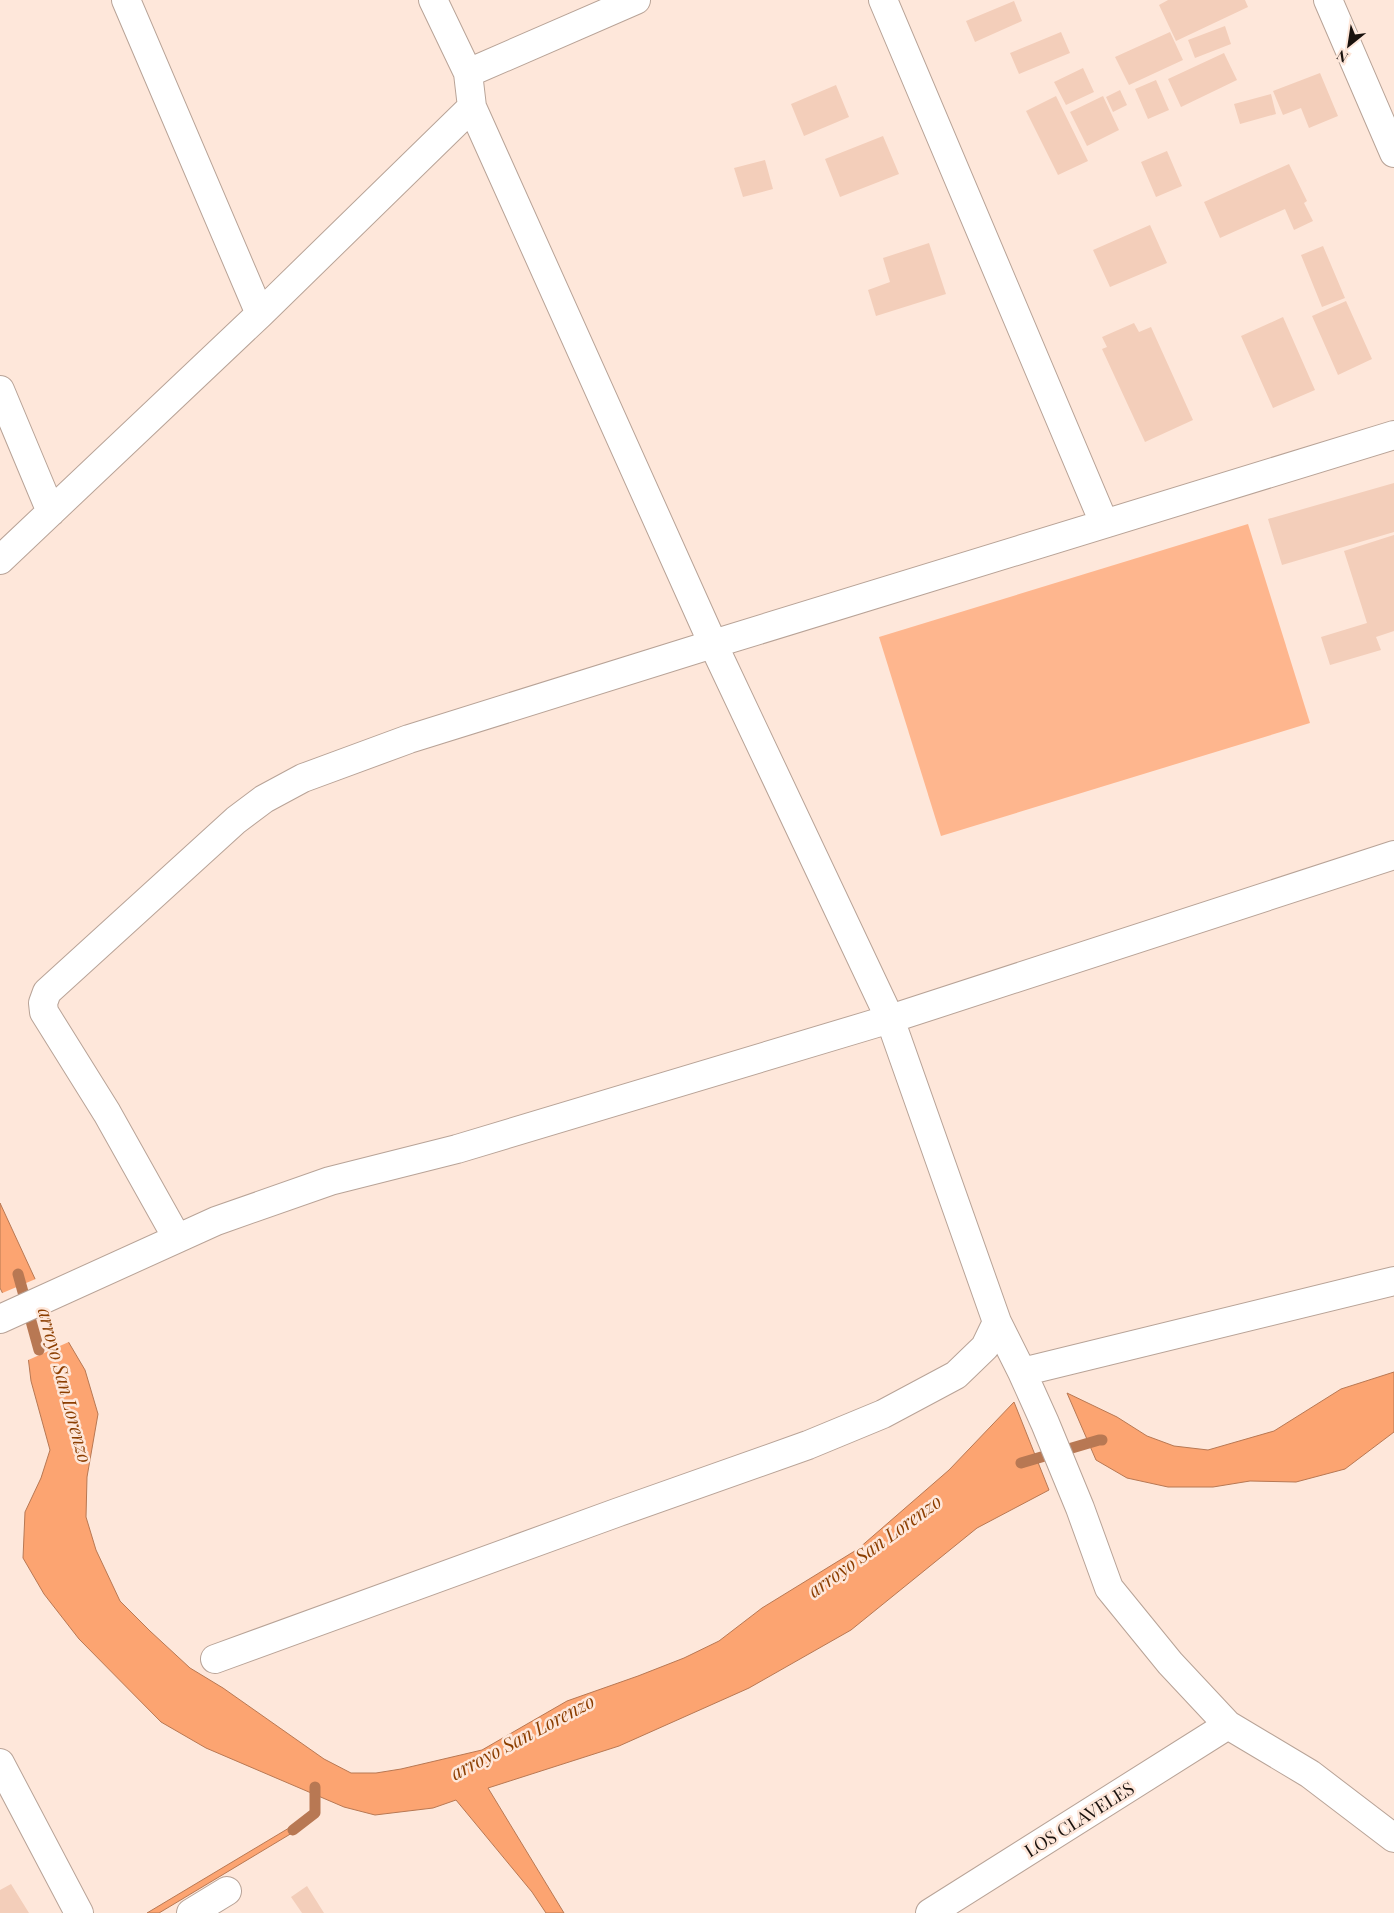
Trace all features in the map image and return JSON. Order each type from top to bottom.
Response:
[{"type":"street","points":[[126,0],[260,314]]},
{"type":"street","points":[[433,0],[468,73],[472,107],[713,644],[890,1019],[997,1322],[1045,1423],[1080,1508],[1109,1588],[1170,1663],[1228,1725],[1310,1774],[1394,1838]]},
{"type":"street","points":[[468,73],[636,0]]},
{"type":"street","points":[[884,0],[1104,523]]},
{"type":"street","points":[[1328,0],[1394,152]]},
{"type":"street","points":[[0,560],[260,314],[472,107]]},
{"type":"street","points":[[0,390],[51,512]]},
{"type":"street","points":[[177,1238],[107,1113],[44,1012],[43,1002],[47,992],[236,820],[264,799],[303,778],[409,739],[1394,435]]},
{"type":"street","points":[[0,1319],[216,1221],[330,1180],[457,1149],[890,1019],[1394,855]]},
{"type":"street","points":[[1022,1372],[1394,1281]]},
{"type":"street","points":[[215,1660],[616,1513],[808,1445],[884,1414],[956,1375],[985,1347],[997,1322]]},
{"type":"street","name":"LOS CLAVELES","points":[[930,1913],[1228,1725]]},
{"type":"street","points":[[0,1764],[79,1913]]},
{"type":"street","points":[[190,1913],[228,1891]]},
{"type":"shaded area","points":[[1248,524],[1310,723],[941,836],[879,637]]},
{"type":"water","points":[[0,1203],[36,1281],[4,1296],[0,1288]]},
{"type":"water","points":[[59,1326],[85,1370],[98,1414],[87,1477],[86,1517],[96,1550],[120,1601],[190,1668],[223,1688],[324,1759],[351,1773],[376,1773],[401,1769],[482,1750],[567,1701],[684,1658],[719,1641],[762,1608],[858,1549],[949,1470],[1014,1402],[1049,1490],[977,1528],[851,1630],[749,1688],[619,1746],[488,1788],[564,1913],[546,1913],[532,1892],[456,1800],[433,1808],[375,1815],[344,1807],[206,1748],[161,1722],[79,1639],[44,1594],[23,1558],[25,1512],[41,1478],[50,1450],[31,1381],[26,1340]]},
{"type":"water","points":[[1394,1372],[1394,1432],[1345,1469],[1296,1482],[1250,1481],[1213,1487],[1168,1487],[1127,1478],[1096,1460],[1067,1393],[1117,1417],[1147,1436],[1174,1446],[1208,1450],[1274,1431],[1341,1389]]},
{"type":"water","points":[[304,1819],[307,1824],[159,1913],[147,1913]]},
{"type":"pier","points":[[38,1278],[38,1283],[5,1298],[0,1294]]},
{"type":"pier","points":[[60,1324],[71,1341],[26,1361],[24,1338]]},
{"type":"building","points":[[1168,0],[1245,0],[1248,7],[1176,41],[1159,5]]},
{"type":"building","points":[[1014,1],[1022,21],[975,42],[966,21]]},
{"type":"building","points":[[1225,26],[1231,44],[1195,58],[1188,40]]},
{"type":"building","points":[[1061,32],[1070,53],[1019,74],[1010,53]]},
{"type":"building","points":[[1170,32],[1183,60],[1129,85],[1115,57]]},
{"type":"building","points":[[1224,53],[1237,80],[1181,107],[1168,79]]},
{"type":"building","points":[[1083,68],[1094,92],[1066,105],[1054,82]]},
{"type":"building","points":[[1320,73],[1338,116],[1309,128],[1301,108],[1283,115],[1273,91]]},
{"type":"building","points":[[1156,80],[1169,110],[1148,119],[1135,89]]},
{"type":"building","points":[[836,85],[849,117],[804,136],[791,104]]},
{"type":"building","points":[[1120,90],[1127,105],[1113,112],[1106,97]]},
{"type":"building","points":[[1271,94],[1276,114],[1240,124],[1234,104]]},
{"type":"building","points":[[1056,96],[1088,161],[1058,175],[1026,111]]},
{"type":"building","points":[[1103,96],[1119,130],[1087,146],[1070,112]]},
{"type":"building","points":[[883,136],[899,174],[840,197],[825,159]]},
{"type":"building","points":[[1167,151],[1182,186],[1156,197],[1141,162]]},
{"type":"building","points":[[765,160],[773,189],[743,197],[734,168]]},
{"type":"building","points":[[1289,164],[1307,201],[1304,203],[1313,221],[1294,230],[1285,209],[1220,238],[1204,202]]},
{"type":"building","points":[[1150,225],[1167,263],[1110,287],[1093,250]]},
{"type":"building","points":[[929,243],[946,294],[876,316],[868,290],[890,282],[883,258]]},
{"type":"building","points":[[1323,246],[1345,298],[1322,307],[1301,255]]},
{"type":"building","points":[[1346,301],[1372,359],[1338,375],[1312,316]]},
{"type":"building","points":[[1283,317],[1315,390],[1273,408],[1241,336]]},
{"type":"building","points":[[1134,323],[1139,332],[1151,327],[1193,420],[1145,442],[1102,349],[1107,347],[1102,337]]},
{"type":"building","points":[[1394,483],[1394,532],[1282,565],[1268,519]]},
{"type":"building","points":[[1394,535],[1394,631],[1376,637],[1381,650],[1330,665],[1321,637],[1367,623],[1344,551]]},
{"type":"building","points":[[11,1884],[29,1913],[0,1913],[0,1890]]},
{"type":"building","points":[[307,1886],[324,1913],[302,1913],[291,1897]]},
{"type":"waterway","name":"arroyo San Lorenzo","points":[[18,1274],[39,1350]]},
{"type":"waterway","name":"arroyo San Lorenzo","points":[[1021,1463],[1102,1440]]},
{"type":"waterway","points":[[293,1830],[315,1813],[315,1787]]}]
